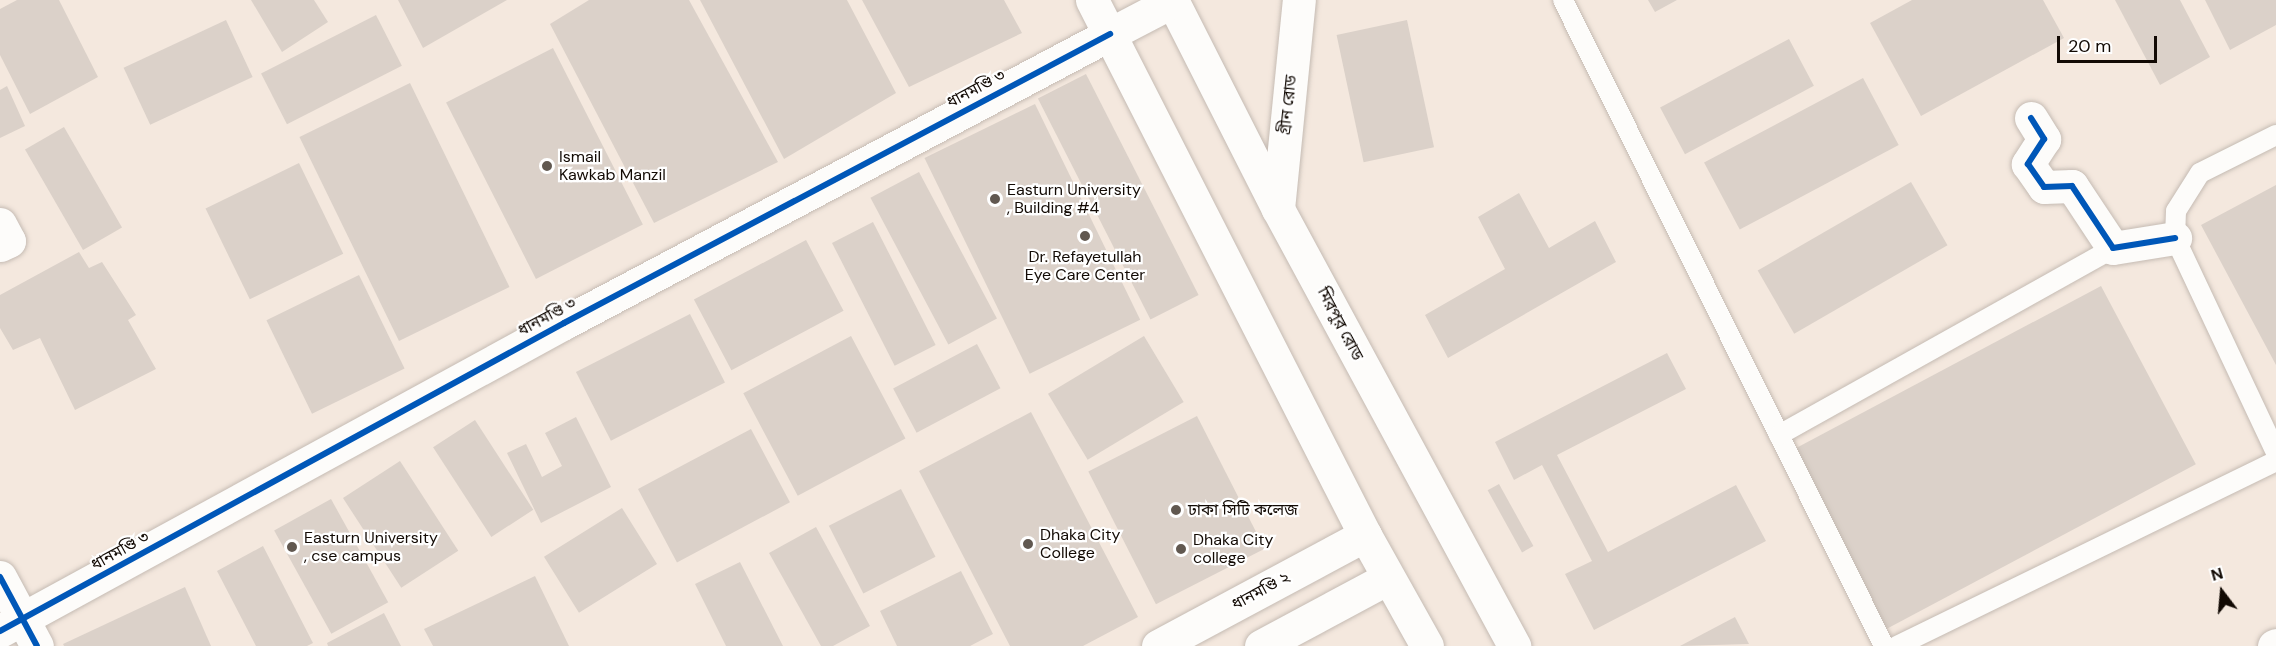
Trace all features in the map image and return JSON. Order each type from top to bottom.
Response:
[{"type":"main road","points":[[1092,0],[1365,535],[1427,646]]},
{"type":"main road","name":"ধানমণ্ডি ৩","points":[[20,632],[564,323],[1173,0]]},
{"type":"main road","name":"মিরপুর রোড","points":[[1173,0],[1278,209],[1514,646]]},
{"type":"main road","name":"গ্রীন রোড","points":[[1278,209],[1299,0]]},
{"type":"main road","points":[[2031,118],[2043,139],[2028,164],[2044,187],[2072,186],[2113,248],[2175,238]]},
{"type":"main road","points":[[1437,503],[1482,549],[1534,646]]},
{"type":"main road","name":"ধানমণ্ডি ২","points":[[1158,646],[1365,535]]},
{"type":"main road","points":[[0,577],[20,632]]},
{"type":"main road","points":[[1261,646],[1388,578]]},
{"type":"lane","points":[[1563,0],[1884,646]]},
{"type":"lane","points":[[2276,135],[2200,173],[2176,211],[2175,238],[2276,453]]},
{"type":"lane","points":[[1779,435],[2113,248]]},
{"type":"lane","points":[[1897,646],[2276,461]]},
{"type":"building","points":[[17,0],[59,0],[98,77],[30,114],[0,55],[0,9]]},
{"type":"building","points":[[251,0],[314,0],[328,22],[282,52]]},
{"type":"building","points":[[398,0],[507,0],[423,48]]},
{"type":"building","points":[[589,0],[689,0],[778,162],[654,223],[550,24]]},
{"type":"building","points":[[700,0],[847,0],[896,93],[784,159]]},
{"type":"building","points":[[862,0],[1004,0],[1022,33],[909,87]]},
{"type":"building","points":[[1648,0],[1677,0],[1655,12]]},
{"type":"building","points":[[1912,0],[2043,0],[2064,38],[1921,116],[1870,23]]},
{"type":"building","points":[[2115,0],[2180,0],[2210,57],[2160,85]]},
{"type":"building","points":[[2205,0],[2276,0],[2276,25],[2230,50]]},
{"type":"building","points":[[376,15],[402,66],[287,124],[261,74]]},
{"type":"building","points":[[226,20],[253,77],[150,125],[124,68]]},
{"type":"building","points":[[1407,20],[1434,147],[1364,162],[1337,35]]},
{"type":"building","points":[[1789,39],[1814,86],[1685,154],[1660,108]]},
{"type":"building","name":"Ismail Kawkab Manzil","points":[[553,48],[643,224],[536,279],[446,102]]},
{"type":"building","points":[[1086,74],[1199,295],[1150,319],[1038,99]]},
{"type":"building","points":[[1863,78],[1899,145],[1740,230],[1704,163]]},
{"type":"building","points":[[410,83],[510,287],[399,341],[299,137]]},
{"type":"building","points":[[7,86],[25,126],[0,138],[0,90]]},
{"type":"building","points":[[1035,104],[1140,320],[1030,374],[924,158]]},
{"type":"building","points":[[64,127],[122,227],[83,250],[25,150]]},
{"type":"building","points":[[299,163],[343,254],[250,299],[206,209]]},
{"type":"building","points":[[919,172],[997,319],[948,344],[870,198]]},
{"type":"building","points":[[1911,182],[1948,245],[1794,334],[1758,270]]},
{"type":"building","points":[[2276,185],[2276,365],[2201,225]]},
{"type":"building","points":[[1519,193],[1549,248],[1595,221],[1616,262],[1448,358],[1425,315],[1505,269],[1478,217]]},
{"type":"building","points":[[873,222],[936,345],[895,366],[832,243]]},
{"type":"building","points":[[806,240],[844,311],[731,370],[694,300]]},
{"type":"building","points":[[79,252],[89,268],[102,262],[136,315],[128,320],[156,369],[75,410],[40,338],[13,350],[0,328],[0,295]]},
{"type":"building","points":[[359,275],[405,368],[312,414],[266,320]]},
{"type":"building","points":[[2101,286],[2196,464],[1886,629],[1791,451]]},
{"type":"building","points":[[690,314],[725,383],[611,441],[576,372]]},
{"type":"building","points":[[851,336],[905,438],[798,496],[743,393]]},
{"type":"building","points":[[1144,336],[1184,402],[1088,460],[1048,394]]},
{"type":"building","points":[[977,344],[1000,388],[917,433],[893,389]]},
{"type":"building","points":[[1667,353],[1686,389],[1557,455],[1608,552],[1736,485],[1766,541],[1594,630],[1565,574],[1592,561],[1542,465],[1514,480],[1495,442]]},
{"type":"building","name":"Dhaka City College","points":[[1031,412],[1138,617],[1083,646],[1010,646],[919,471]]},
{"type":"building","name":"ঢাকা সিটি কলেজ","points":[[1197,416],[1265,549],[1156,604],[1088,471]]},
{"type":"building","points":[[576,417],[611,487],[541,523],[507,453],[526,444],[542,477],[562,466],[545,433]]},
{"type":"building","points":[[475,420],[533,510],[491,537],[433,447]]},
{"type":"building","points":[[751,429],[790,502],[677,562],[638,489]]},
{"type":"building","points":[[400,461],[458,551],[401,588],[343,498]]},
{"type":"building","points":[[1499,484],[1533,546],[1522,552],[1488,490]]},
{"type":"building","points":[[901,489],[936,557],[863,593],[829,526]]},
{"type":"building","points":[[331,499],[388,602],[331,634],[274,531]]},
{"type":"building","points":[[622,508],[657,564],[579,613],[544,557]]},
{"type":"building","points":[[816,527],[870,626],[833,646],[821,646],[769,553]]},
{"type":"building","points":[[263,546],[313,643],[307,646],[256,646],[217,571]]},
{"type":"building","points":[[740,562],[783,646],[726,646],[695,584]]},
{"type":"building","points":[[961,571],[993,634],[970,646],[897,646],[880,611]]},
{"type":"building","points":[[535,576],[569,646],[433,646],[424,629]]},
{"type":"building","points":[[185,587],[211,646],[64,646],[63,644]]},
{"type":"building","points":[[384,613],[401,646],[328,646],[327,643]]},
{"type":"building","points":[[1735,617],[1749,644],[1680,646]]},
{"type":"cycle path","points":[[0,631],[564,323],[1110,34]]},
{"type":"cycle path","points":[[2031,118],[2044,139],[2028,164],[2044,187],[2072,186],[2113,248],[2175,238]]},
{"type":"cycle path","points":[[0,577],[37,646]]},
{"type":"place","name":"Ismail Kawkab Manzil","points":[[547,166]]},
{"type":"place","name":"Easturn University , Building #4","points":[[995,199]]},
{"type":"place","name":"Dr. Refayetullah Eye Care Center","points":[[1085,236]]},
{"type":"place","name":"ঢাকা সিটি কলেজ","points":[[1176,510]]},
{"type":"place","name":"Dhaka City College","points":[[1028,544]]},
{"type":"place","name":"Easturn University , cse campus","points":[[292,547]]},
{"type":"place","name":"Dhaka City college","points":[[1181,549]]}]
